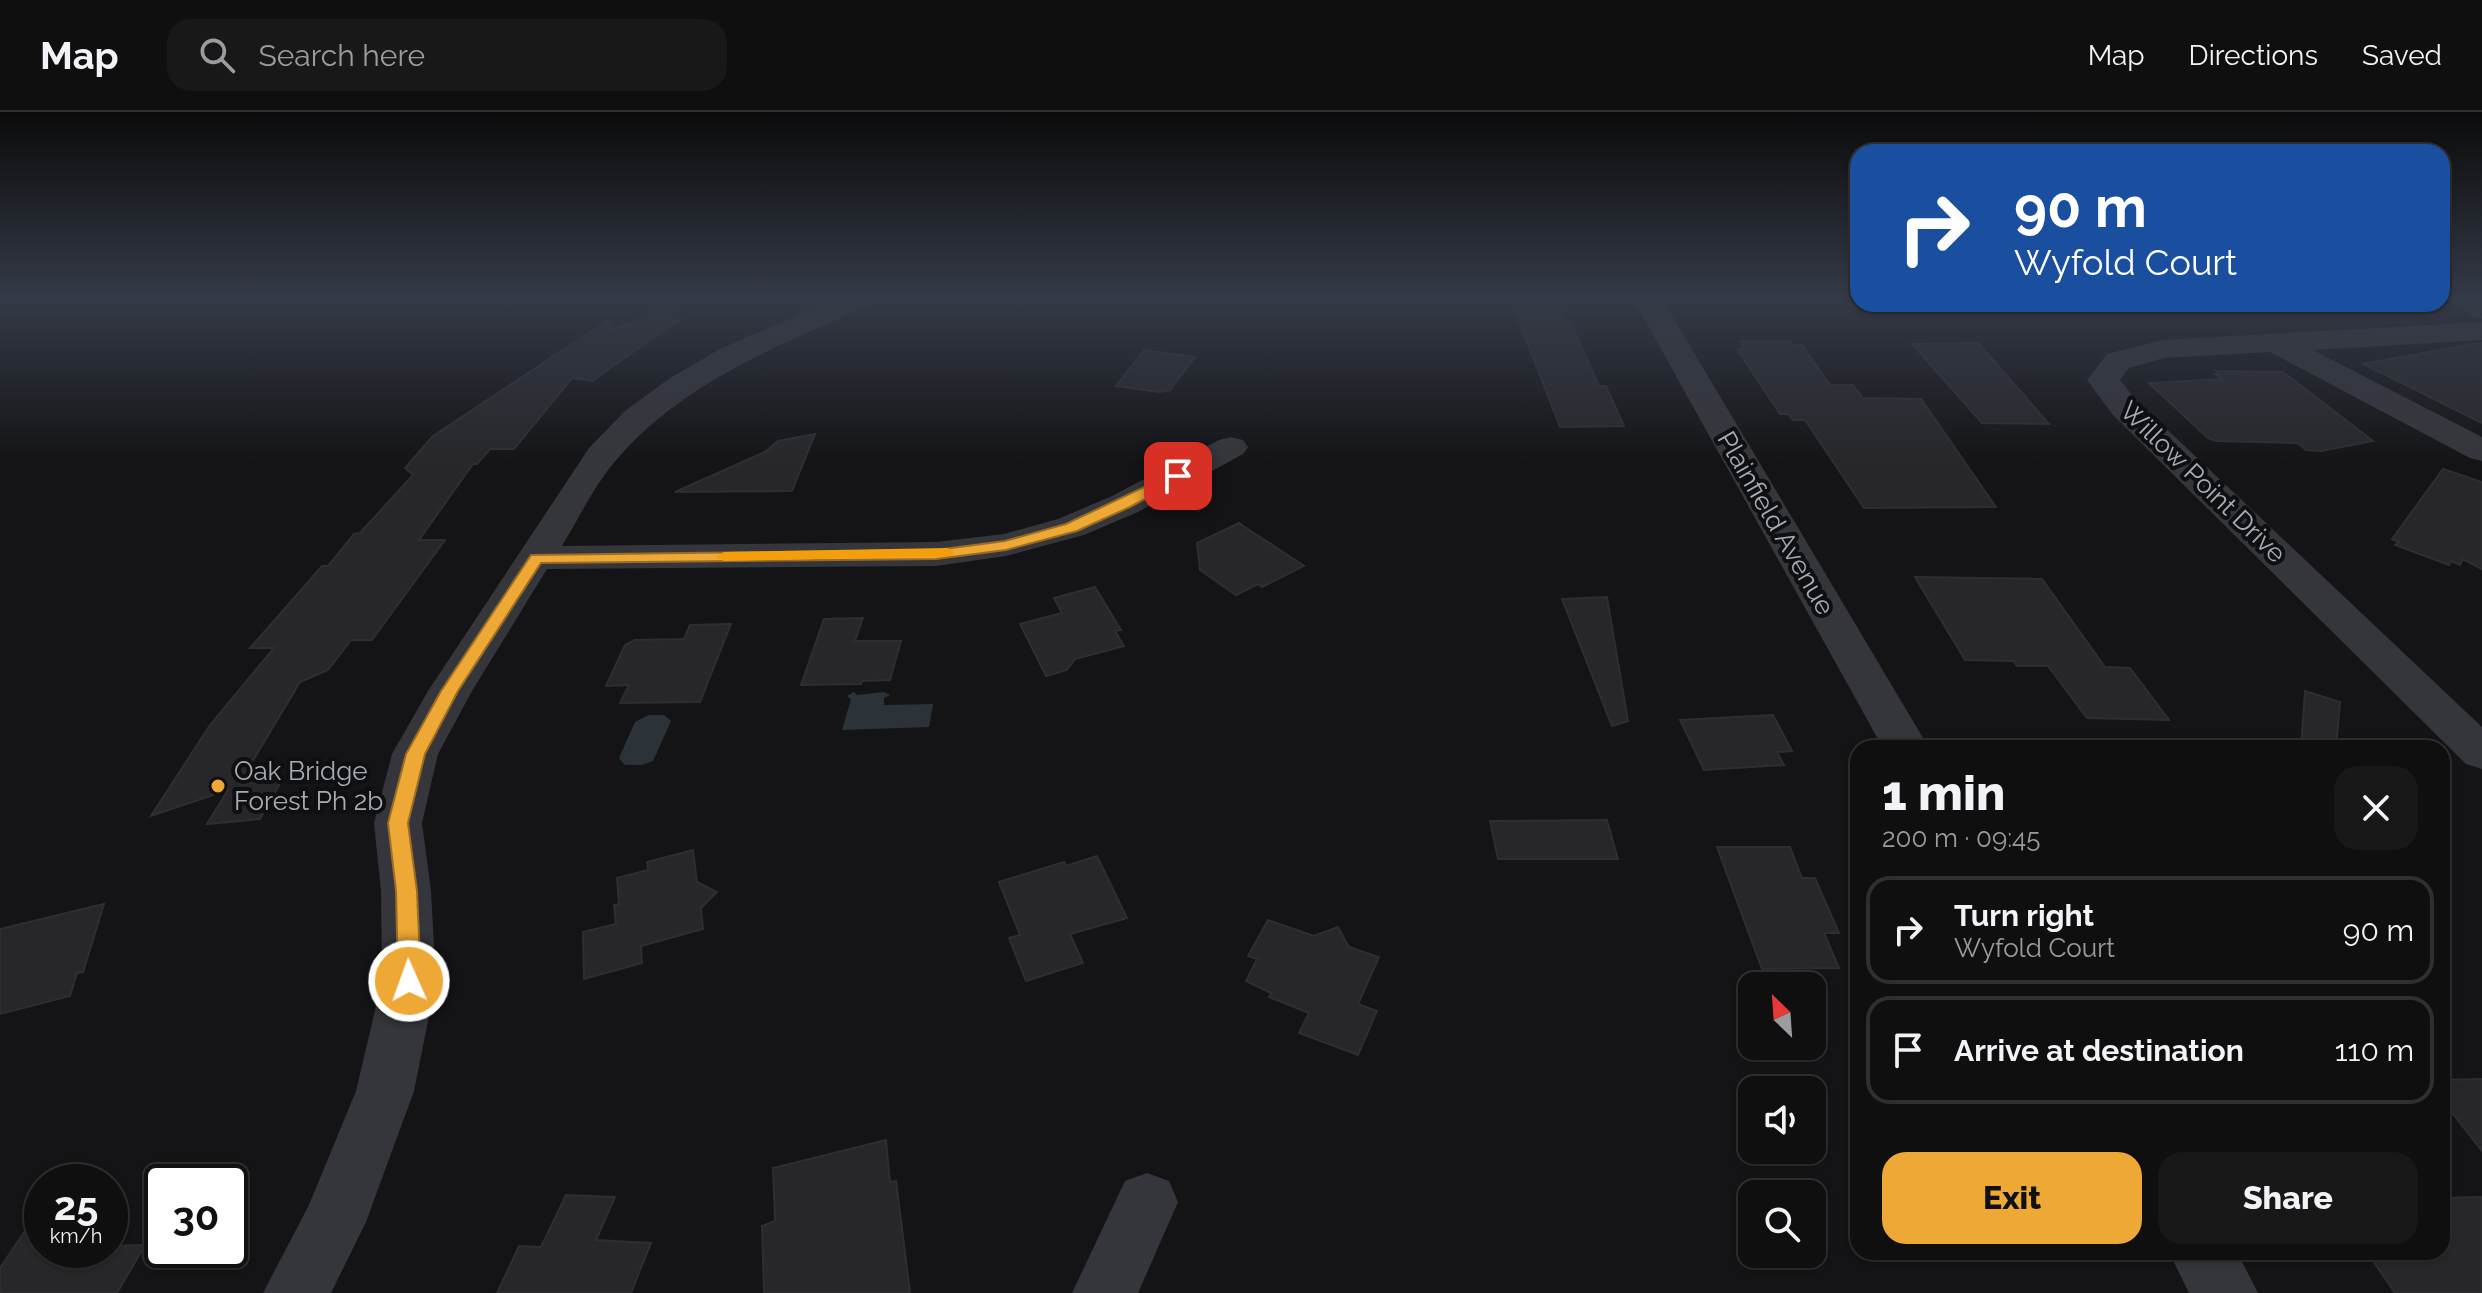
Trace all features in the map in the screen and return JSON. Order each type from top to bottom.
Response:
[{"type":"street","points":[[296,1293],[334,1222],[385,1091],[409,981],[406,891],[398,823],[415,754],[450,691],[601,455],[637,418],[681,385],[740,352]]},
{"type":"street","name":"Plainfield Avenue","points":[[1678,352],[1901,740]]},
{"type":"street","name":"Willow Point Drive","points":[[2151,352],[2118,361],[2103,380],[2125,408],[2482,753]]},
{"type":"street","points":[[2293,352],[2482,451]]},
{"type":"street","points":[[536,558],[936,554],[1006,545],[1071,527],[1125,504],[1231,447]]},
{"type":"street","points":[[1105,1293],[1147,1202]]},
{"type":"street","points":[[2206,1260],[2225,1293]]},
{"type":"shaded area","points":[[854,692],[857,695],[884,692],[890,695],[884,698],[884,705],[933,704],[929,727],[842,730],[851,699],[847,696]]},
{"type":"shaded area","points":[[649,715],[664,715],[671,721],[653,761],[642,765],[625,765],[619,758],[635,722]]},
{"type":"building","points":[[560,352],[633,352],[592,381],[572,378],[514,449],[490,449],[477,464],[473,464],[419,540],[445,540],[372,640],[351,640],[328,670],[300,682],[239,784],[282,780],[260,819],[207,824],[228,790],[151,816],[210,725],[274,648],[250,648],[322,566],[328,566],[354,534],[360,533],[413,475],[405,468],[433,436]]},
{"type":"building","points":[[1142,352],[1195,357],[1170,390],[1159,392],[1116,386]]},
{"type":"building","points":[[1531,352],[1584,352],[1599,386],[1606,386],[1624,426],[1560,427]]},
{"type":"building","points":[[1739,352],[1807,352],[1830,385],[1853,385],[1863,398],[1921,399],[1996,507],[1864,508],[1805,420],[1793,420],[1788,414],[1780,414]]},
{"type":"building","points":[[1919,352],[1986,352],[2049,424],[1982,423]]},
{"type":"building","points":[[2428,352],[2482,352],[2482,423],[2363,364]]},
{"type":"building","points":[[2216,371],[2283,372],[2373,441],[2321,451],[2306,450],[2298,443],[2217,441],[2208,438],[2149,383],[2222,379],[2215,374],[2219,374]]},
{"type":"building","points":[[815,434],[792,491],[675,492],[765,452],[778,441]]},
{"type":"building","points":[[2443,469],[2482,482],[2482,569],[2463,559],[2460,565],[2451,561],[2449,565],[2395,545],[2399,542],[2392,539]]},
{"type":"building","points":[[1239,523],[1304,566],[1262,587],[1258,584],[1236,595],[1200,570],[1197,543]]},
{"type":"building","points":[[1915,577],[2042,579],[2105,667],[2130,668],[2169,720],[2087,718],[2048,666],[2017,666],[2014,661],[1965,660]]},
{"type":"building","points":[[1095,587],[1121,630],[1115,631],[1124,646],[1075,659],[1067,670],[1046,676],[1020,624],[1062,613],[1054,598]]},
{"type":"building","points":[[1607,597],[1628,721],[1612,726],[1562,599]]},
{"type":"building","points":[[863,618],[855,641],[901,641],[890,680],[801,685],[824,619]]},
{"type":"building","points":[[731,624],[700,702],[620,703],[629,685],[606,686],[625,645],[635,640],[684,639],[690,625]]},
{"type":"building","points":[[2305,691],[2340,702],[2337,740],[2302,740]]},
{"type":"building","points":[[1773,715],[1792,751],[1777,752],[1784,765],[1704,770],[1680,720]]},
{"type":"building","points":[[1607,820],[1618,859],[1498,859],[1490,821]]},
{"type":"building","points":[[1717,847],[1790,847],[1802,878],[1815,878],[1839,933],[1824,933],[1839,968],[1762,969]]},
{"type":"building","points":[[693,850],[697,882],[717,892],[701,908],[703,929],[641,946],[642,963],[584,979],[583,932],[616,924],[614,905],[619,904],[617,878],[648,870],[647,862]]},
{"type":"building","points":[[1097,856],[1127,918],[1070,934],[1083,963],[1026,981],[1009,938],[1020,935],[999,882],[1064,862],[1066,866]]},
{"type":"building","points":[[104,904],[83,972],[77,973],[70,996],[0,1014],[0,929]]},
{"type":"building","points":[[1268,920],[1314,936],[1338,927],[1349,947],[1379,957],[1358,1004],[1377,1011],[1358,1055],[1299,1033],[1309,1013],[1269,997],[1271,993],[1246,981],[1257,959],[1248,956]]},
{"type":"building","points":[[2482,1079],[2482,1151],[2450,1110],[2450,1080]]},
{"type":"building","points":[[886,1140],[890,1182],[896,1181],[910,1293],[764,1293],[762,1226],[775,1221],[773,1168]]},
{"type":"building","points":[[566,1195],[615,1197],[596,1240],[651,1243],[631,1293],[497,1293],[519,1246],[541,1247]]},
{"type":"building","points":[[2482,1197],[2482,1293],[2395,1293],[2372,1260],[2450,1260],[2450,1198]]},
{"type":"building","points":[[24,1233],[24,1268],[128,1268],[128,1245],[144,1245],[117,1293],[0,1293],[0,1268]]},
{"type":"slow traffic","points":[[724,557],[947,553]]},
{"type":"place","name":"Oak Bridge Forest Ph 2b","points":[[218,786]]},
{"type":"route","points":[[409,981],[406,891],[398,823],[415,754],[450,691],[536,558],[936,554],[1006,545],[1071,527],[1125,504],[1178,476]]}]
